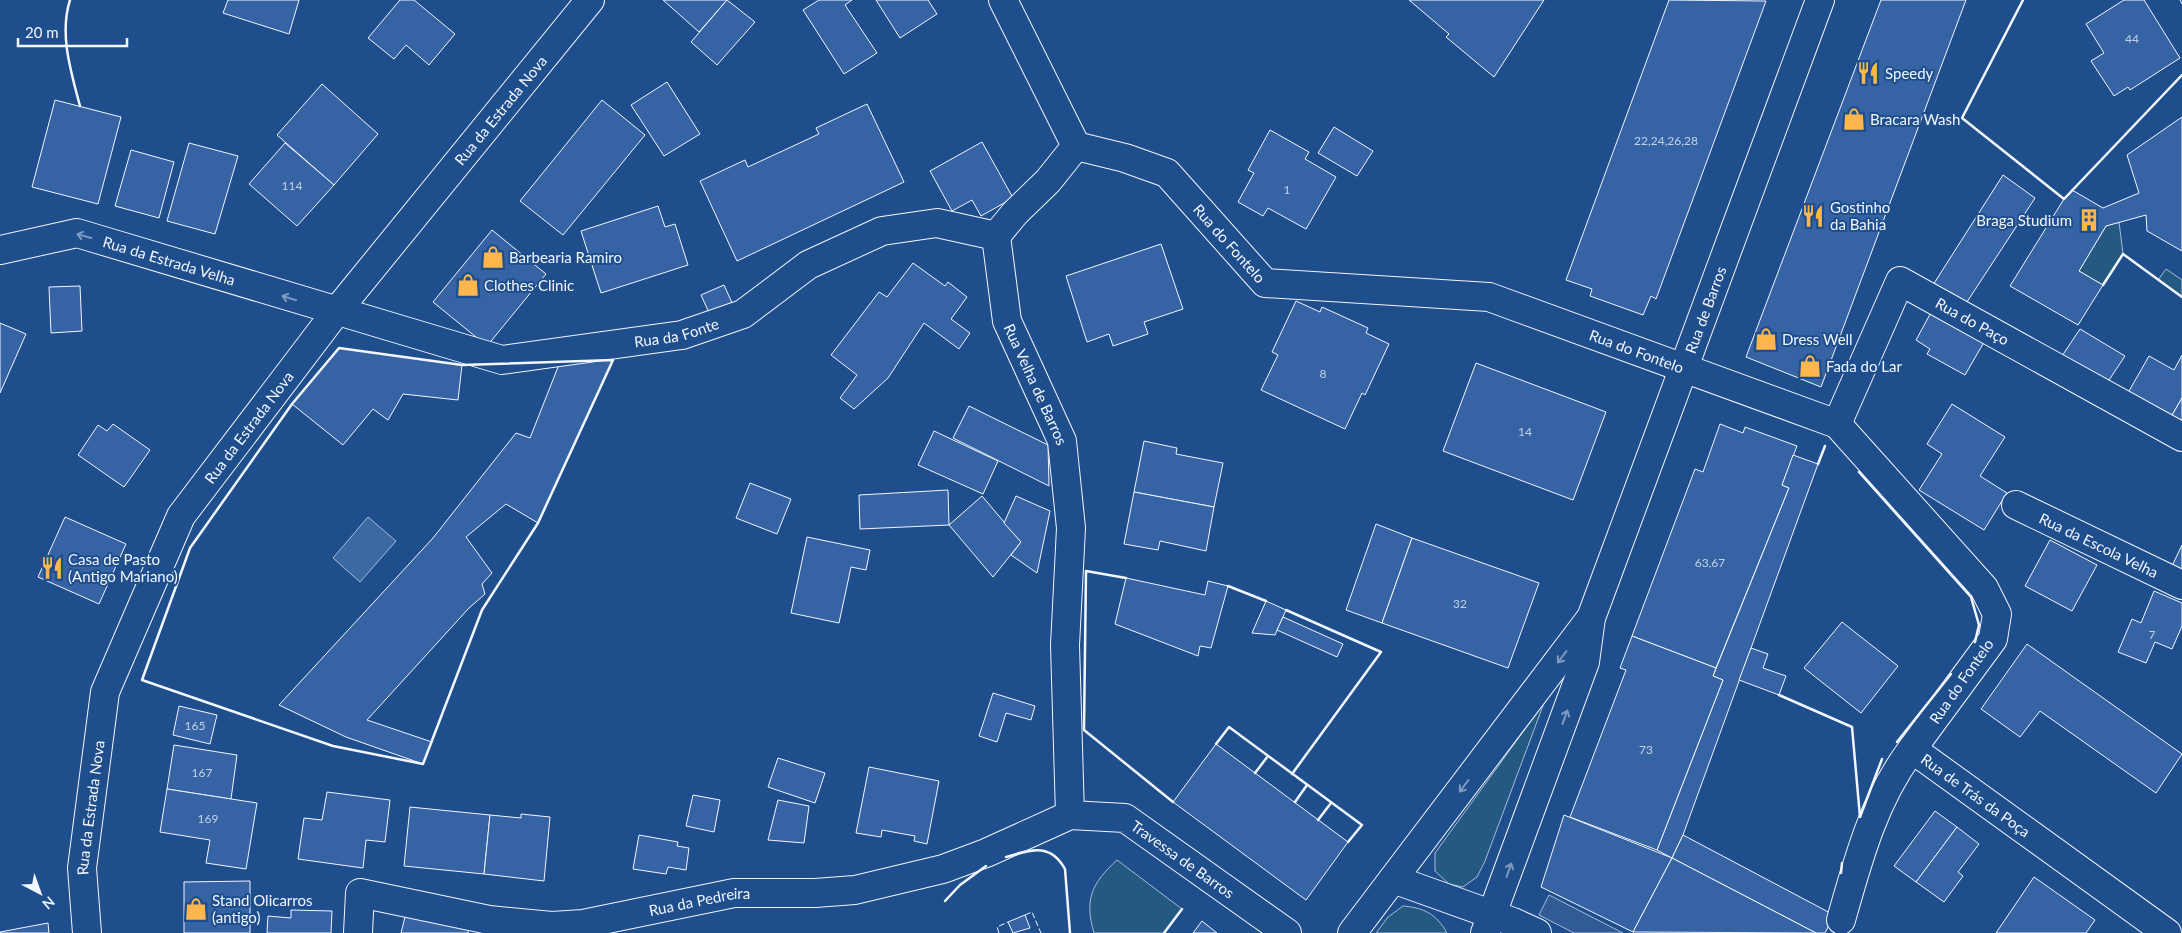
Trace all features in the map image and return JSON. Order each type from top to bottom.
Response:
[{"type":"street","name":"Rua da Estrada Nova","points":[[87,933],[82,868],[106,692],[181,516],[336,312],[590,0]]},
{"type":"street","points":[[996,236],[1015,213],[1048,182],[1076,146],[1003,0]]},
{"type":"street","name":"Rua de Barros","points":[[1591,618],[1820,0]]},
{"type":"street","name":"Rua do Fontelo","points":[[1076,146],[1125,158],[1167,173],[1265,283],[1489,297],[1838,424],[1984,588],[1997,614],[1993,639],[1912,749]]},
{"type":"street","name":"Rua da Fonte","points":[[336,312],[502,360],[682,335],[743,314],[808,265],[882,231],[937,224],[996,236]]},
{"type":"street","name":"Rua da Estrada Velha","points":[[0,250],[77,233],[336,312]]},
{"type":"street","name":"Rua Velha de Barros","points":[[996,236],[1007,322],[1062,441],[1071,528],[1065,645],[1070,815]]},
{"type":"street","name":"Rua do Paço","points":[[1838,424],[1900,281],[2182,437]]},
{"type":"street","name":"Rua da Escola Velha","points":[[2016,505],[2182,585]]},
{"type":"street","points":[[1352,933],[1591,618]]},
{"type":"street","points":[[1488,924],[1585,662],[1591,618]]},
{"type":"street","name":"Rua de Trás da Poça","points":[[1841,920],[1865,836],[1900,765],[1912,749],[2167,933]]},
{"type":"street","name":"Rua da Pedreira","points":[[358,933],[360,893],[489,920],[552,926],[584,924],[734,893],[815,893],[855,890],[897,881],[986,853],[1070,815]]},
{"type":"street","name":"Travessa de Barros","points":[[1070,815],[1125,818],[1287,933]]},
{"type":"street","points":[[1393,879],[1488,924],[1537,933]]},
{"type":"shaded area","points":[[2119,222],[2123,254],[2103,285],[2079,271],[2106,226]]},
{"type":"shaded area","points":[[2166,269],[2182,280],[2182,297],[2158,280]]},
{"type":"shaded area","points":[[368,517],[396,541],[360,582],[333,558]]},
{"type":"shaded area","points":[[1544,703],[1485,861],[1477,877],[1463,887],[1449,884],[1435,871],[1435,853]]},
{"type":"shaded area","points":[[1117,860],[1182,909],[1164,933],[1094,933],[1090,910],[1092,892],[1101,876]]},
{"type":"shaded area","points":[[1549,895],[1623,933],[1574,933],[1539,915]]},
{"type":"shaded area","points":[[1403,906],[1418,908],[1429,913],[1439,921],[1447,933],[1376,933],[1388,917]]},
{"type":"building","points":[[228,0],[299,0],[289,34],[223,13]]},
{"type":"building","points":[[400,0],[414,0],[455,34],[429,65],[406,45],[394,59],[368,38]]},
{"type":"building","points":[[663,0],[727,0],[699,32]]},
{"type":"building","points":[[727,0],[755,22],[717,65],[691,42]]},
{"type":"building","points":[[819,0],[852,0],[845,5],[877,53],[844,74],[803,10]]},
{"type":"building","points":[[876,0],[928,0],[937,14],[900,38]]},
{"type":"building","points":[[1409,0],[1544,0],[1494,77],[1446,37],[1449,34]]},
{"type":"building","points":[[1669,0],[1766,1],[1656,299],[1651,296],[1643,315],[1590,296],[1592,289],[1566,280]]},
{"type":"building","points":[[1881,0],[1966,0],[1821,387],[1746,357]]},
{"type":"building","points":[[2124,0],[2144,0],[2180,58],[2130,90],[2128,87],[2114,96],[2091,61],[2104,53],[2086,24]]},
{"type":"building","points":[[667,82],[700,134],[664,156],[631,105]]},
{"type":"building","points":[[322,84],[378,134],[334,185],[277,135]]},
{"type":"building","points":[[55,100],[121,117],[98,204],[32,187]]},
{"type":"building","points":[[602,100],[645,135],[563,235],[520,201]]},
{"type":"building","points":[[867,104],[904,182],[737,261],[700,181],[745,160],[748,167],[819,134],[816,128]]},
{"type":"building","name":"Braga Studium","points":[[2182,117],[2182,251],[2147,231],[2146,215],[2106,226],[2079,271],[2103,285],[2078,325],[2010,286],[2064,199],[2072,190],[2103,208],[2139,193],[2127,155]]},
{"type":"building","points":[[1334,127],[1373,151],[1357,176],[1318,153]]},
{"type":"building","points":[[1270,130],[1309,152],[1305,159],[1336,177],[1306,229],[1268,208],[1263,216],[1238,202],[1254,173],[1248,170]]},
{"type":"building","points":[[982,142],[1013,198],[981,216],[972,200],[952,211],[930,171]]},
{"type":"building","points":[[189,143],[238,156],[215,234],[167,221]]},
{"type":"building","points":[[285,143],[334,185],[297,226],[249,184]]},
{"type":"building","points":[[131,150],[174,162],[159,218],[115,206]]},
{"type":"building","points":[[2003,175],[2035,198],[1965,305],[1933,285]]},
{"type":"building","points":[[658,206],[665,227],[675,224],[688,265],[601,293],[581,231]]},
{"type":"building","points":[[492,230],[546,274],[487,346],[433,302]]},
{"type":"building","points":[[1161,244],[1183,309],[1144,322],[1148,334],[1113,346],[1109,334],[1087,342],[1066,276]]},
{"type":"building","points":[[913,263],[945,286],[948,282],[967,297],[951,319],[970,333],[959,349],[924,323],[888,378],[854,409],[840,398],[857,375],[831,355],[879,292],[887,297]]},
{"type":"building","points":[[724,285],[733,305],[710,315],[701,295]]},
{"type":"building","points":[[80,286],[82,331],[51,333],[49,287]]},
{"type":"building","points":[[1296,301],[1320,312],[1322,307],[1368,328],[1366,333],[1389,344],[1365,395],[1362,393],[1345,429],[1261,390],[1278,355],[1272,352]]},
{"type":"building","points":[[1934,307],[1987,337],[1965,375],[1927,354],[1930,349],[1916,340]]},
{"type":"building","points":[[0,323],[26,334],[0,393]]},
{"type":"building","points":[[2080,329],[2125,356],[2103,389],[2058,362]]},
{"type":"building","points":[[339,348],[462,365],[458,400],[403,394],[388,420],[373,409],[343,445],[292,404]]},
{"type":"building","points":[[2182,355],[2182,398],[2168,422],[2125,398],[2149,356],[2174,370]]},
{"type":"building","points":[[613,360],[538,523],[506,504],[466,537],[492,573],[482,584],[485,594],[469,608],[367,720],[432,742],[423,764],[346,737],[279,705],[433,538],[516,433],[530,438],[560,362]]},
{"type":"building","points":[[1476,363],[1606,412],[1573,500],[1443,451]]},
{"type":"building","points":[[2182,398],[2182,435],[2168,422]]},
{"type":"building","points":[[1952,404],[2005,437],[1980,476],[2007,493],[1984,530],[1919,490],[1942,454],[1927,444]]},
{"type":"building","points":[[969,406],[1048,445],[1049,486],[953,438]]},
{"type":"building","points":[[113,424],[150,450],[124,487],[78,455],[98,425],[107,431]]},
{"type":"building","points":[[1720,424],[1743,433],[1745,427],[1797,446],[1782,485],[1789,488],[1716,668],[1632,636],[1695,469],[1703,472]]},
{"type":"building","points":[[934,431],[998,461],[983,494],[918,465]]},
{"type":"building","points":[[1144,441],[1177,448],[1176,454],[1223,463],[1214,507],[1134,492]]},
{"type":"building","points":[[1793,455],[1818,464],[1683,835],[1672,858],[1657,850],[1723,680],[1713,676],[1789,488],[1782,485]]},
{"type":"building","points":[[750,483],[791,499],[777,534],[736,518]]},
{"type":"building","points":[[948,490],[949,525],[860,529],[859,495]]},
{"type":"building","points":[[1134,492],[1214,507],[1206,551],[1160,541],[1158,550],[1124,544]]},
{"type":"building","points":[[982,496],[1021,542],[993,577],[949,525]]},
{"type":"building","points":[[1016,496],[1050,511],[1037,573],[1011,555],[1021,542],[1004,523]]},
{"type":"building","points":[[65,517],[126,544],[99,604],[38,577]]},
{"type":"building","points":[[1376,524],[1412,538],[1382,623],[1346,610]]},
{"type":"building","points":[[807,537],[870,550],[866,570],[851,567],[839,623],[791,613]]},
{"type":"building","points":[[1412,538],[1539,583],[1508,668],[1382,623]]},
{"type":"building","points":[[2050,540],[2097,565],[2072,611],[2025,586]]},
{"type":"building","points":[[2182,545],[2182,573],[2171,568]]},
{"type":"building","points":[[1126,578],[1205,595],[1208,581],[1228,586],[1211,648],[1200,646],[1198,656],[1115,624]]},
{"type":"building","points":[[2154,591],[2182,603],[2182,626],[2172,649],[2155,642],[2146,663],[2118,652],[2132,619],[2141,623]]},
{"type":"building","points":[[1266,601],[1286,610],[1275,635],[1252,633]]},
{"type":"building","points":[[1283,617],[1343,644],[1337,657],[1277,630]]},
{"type":"building","points":[[1842,622],[1898,666],[1861,713],[1804,668]]},
{"type":"building","points":[[1632,636],[1716,668],[1713,676],[1723,680],[1657,850],[1570,817],[1626,670],[1620,668]]},
{"type":"building","points":[[2027,644],[2182,754],[2156,793],[2040,711],[2020,737],[1981,709]]},
{"type":"building","points":[[1751,648],[1768,654],[1763,668],[1786,676],[1779,695],[1739,680]]},
{"type":"building","points":[[993,693],[1035,706],[1031,720],[1006,713],[997,742],[979,736]]},
{"type":"building","points":[[179,706],[217,715],[210,744],[173,735]]},
{"type":"building","points":[[1216,744],[1348,842],[1306,900],[1173,802]]},
{"type":"building","points":[[174,745],[237,755],[231,799],[167,789]]},
{"type":"building","points":[[778,758],[825,773],[815,803],[768,787]]},
{"type":"building","points":[[869,767],[939,781],[927,844],[914,841],[915,836],[882,830],[881,837],[856,833]]},
{"type":"building","points":[[167,789],[257,803],[246,869],[206,863],[210,840],[160,832]]},
{"type":"building","points":[[327,792],[390,800],[385,842],[366,840],[363,868],[298,859],[304,818],[322,820]]},
{"type":"building","points":[[693,795],[720,800],[714,832],[686,826]]},
{"type":"building","points":[[778,800],[809,806],[804,843],[768,840]]},
{"type":"building","points":[[410,807],[490,815],[484,874],[404,866]]},
{"type":"building","points":[[1935,811],[1957,827],[1916,882],[1894,866]]},
{"type":"building","points":[[521,814],[550,817],[544,881],[484,874],[490,815],[521,818]]},
{"type":"building","points":[[1564,815],[1672,858],[1633,932],[1541,887]]},
{"type":"building","points":[[1957,827],[1979,844],[1958,872],[1963,876],[1944,902],[1916,882]]},
{"type":"building","points":[[639,835],[678,842],[677,846],[689,848],[686,870],[668,867],[666,874],[633,869]]},
{"type":"building","points":[[1683,835],[1834,915],[1825,933],[1816,933],[1672,858]]},
{"type":"building","points":[[1672,858],[1816,933],[1633,932]]},
{"type":"building","points":[[2034,877],[2095,920],[2086,933],[1996,933]]},
{"type":"building","points":[[250,881],[250,933],[184,933],[184,882]]},
{"type":"building","points":[[291,910],[332,911],[331,933],[267,933],[268,916],[291,918]]},
{"type":"building","points":[[406,913],[469,928],[468,933],[401,933]]},
{"type":"building","points":[[1025,915],[1030,928],[1013,933],[1008,922]]},
{"type":"building","points":[[1202,921],[1217,933],[1193,933]]},
{"type":"building","points":[[48,923],[49,933],[0,933],[0,932]]},
{"type":"fence","points":[[2180,0],[2182,4]]},
{"type":"fence","points":[[1025,915],[1032,912],[1041,933]]},
{"type":"fence","points":[[999,933],[997,927],[1008,922]]},
{"type":"wall","points":[[70,0],[67,13],[66,40],[80,106]]},
{"type":"wall","points":[[2023,0],[1962,118],[2064,199],[2182,75]]},
{"type":"wall","points":[[2103,285],[2123,254],[2182,297]]},
{"type":"wall","points":[[339,348],[462,365],[613,360],[538,523],[482,610],[423,764],[333,746],[142,680],[190,548],[292,404],[339,348]]},
{"type":"wall","points":[[1818,464],[1825,446]]},
{"type":"wall","points":[[1859,472],[1971,597],[1979,625],[1975,642]]},
{"type":"wall","points":[[1126,578],[1086,571],[1084,730],[1173,802]]},
{"type":"wall","points":[[1228,586],[1266,601]]},
{"type":"wall","points":[[1286,610],[1381,652],[1292,774]]},
{"type":"wall","points":[[1897,742],[1951,674]]},
{"type":"wall","points":[[1779,695],[1852,727],[1860,817],[1882,759]]},
{"type":"wall","points":[[1216,744],[1229,727],[1362,825],[1348,842]]},
{"type":"wall","points":[[1255,773],[1268,756]]},
{"type":"wall","points":[[1295,802],[1307,785]]},
{"type":"wall","points":[[1318,820],[1331,803]]},
{"type":"wall","points":[[1006,857],[1039,850],[1046,851],[1059,860],[1065,869],[1070,933]]},
{"type":"wall","points":[[1841,873],[1842,863]]},
{"type":"wall","points":[[945,901],[960,885],[986,866]]},
{"type":"wall","points":[[1164,933],[1182,909]]},
{"type":"place","name":"Speedy","points":[[1868,73]]},
{"type":"place","name":"Bracara Wash","points":[[1854,119]]},
{"type":"place","name":"Gostinho da Bahia","points":[[1813,216]]},
{"type":"place","name":"Braga Studium","points":[[2089,220]]},
{"type":"place","name":"Barbearia Ramiro","points":[[493,257]]},
{"type":"place","name":"Clothes Clinic","points":[[468,285]]},
{"type":"place","name":"Dress Well","points":[[1766,339]]},
{"type":"place","name":"Fada do Lar","points":[[1810,366]]},
{"type":"place","name":"Casa de Pasto (Antigo Mariano)","points":[[52,568]]},
{"type":"place","name":"Stand Olicarros (antigo)","points":[[196,909]]}]
